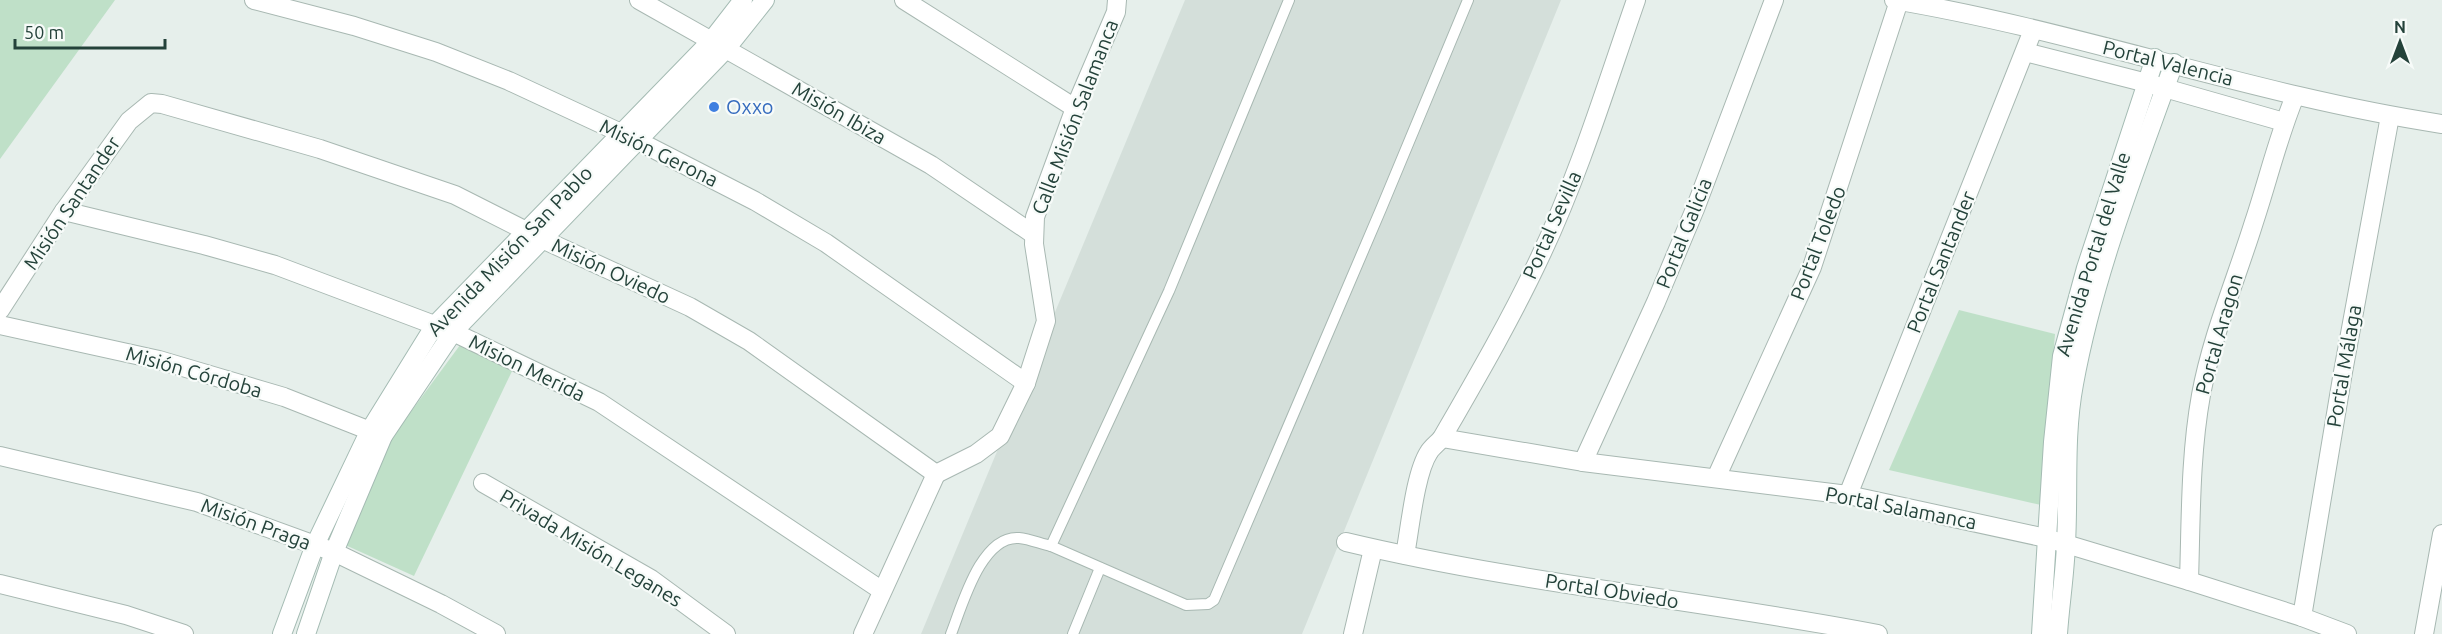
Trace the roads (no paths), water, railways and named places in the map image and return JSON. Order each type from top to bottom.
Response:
[{"type":"street","name":"Misión Gerona","points":[[254,0],[354,26],[436,52],[509,81],[630,138],[755,201],[826,243],[1026,382]]},
{"type":"street","name":"Misión Ibiza","points":[[639,0],[931,165],[1033,234]]},
{"type":"street","name":"Avenida Misión San Pablo","points":[[719,45],[743,0]]},
{"type":"street","name":"Avenida Misión San Pablo","points":[[282,634],[315,545],[435,325],[535,235],[765,0]]},
{"type":"street","points":[[904,0],[1075,108]]},
{"type":"street","name":"Calle Misión Salamanca","points":[[936,474],[976,454],[1000,436],[1026,382],[1046,321],[1033,234],[1035,217],[1075,108],[1116,12],[1117,0]]},
{"type":"street","name":"Portal Sevilla","points":[[1405,555],[1420,474],[1429,452],[1442,438],[1505,327],[1540,257],[1571,187],[1636,0]]},
{"type":"street","name":"Portal Galicia","points":[[1583,462],[1656,302],[1695,209],[1774,0]]},
{"type":"street","name":"Portal Valencia","points":[[1894,0],[2155,58],[2295,96],[2390,116],[2442,124]]},
{"type":"street","name":"Portal Toledo","points":[[1716,477],[1812,267],[1899,1]]},
{"type":"street","name":"Portal Santander","points":[[1848,495],[2033,30]]},
{"type":"street","points":[[2025,52],[2147,82],[2284,122]]},
{"type":"street","name":"Avenida Portal del Valle","points":[[2041,634],[2058,375],[2067,330],[2155,58]]},
{"type":"street","name":"Avenida Portal del Valle","points":[[2058,634],[2066,545],[2070,410],[2080,356],[2116,224],[2174,63]]},
{"type":"street","name":"Portal Aragon","points":[[2189,581],[2192,488],[2201,397],[2221,317],[2254,222],[2284,122],[2295,96]]},
{"type":"street","name":"Misión Santander","points":[[0,310],[64,211],[129,121],[151,103]]},
{"type":"street","name":"Misión Oviedo","points":[[151,103],[180,108],[320,149],[455,195],[690,307],[749,341],[936,474]]},
{"type":"street","name":"Portal Málaga","points":[[2302,617],[2343,372],[2390,116]]},
{"type":"street","name":"Mision Merida","points":[[64,211],[275,265],[453,332],[599,402],[881,590]]},
{"type":"street","name":"Avenida Misión San Pablo","points":[[306,634],[376,433],[453,332],[535,235]]},
{"type":"street","name":"Misión Córdoba","points":[[0,325],[170,363],[284,397],[376,433]]},
{"type":"street","name":"Portal Salamanca","points":[[1442,438],[1583,462],[1848,495],[2046,538],[2302,617],[2347,634]]},
{"type":"street","name":"Misión Praga","points":[[0,456],[197,502],[334,552],[441,604],[496,634]]},
{"type":"street","points":[[862,634],[936,474]]},
{"type":"street","name":"Privada Misión Leganes","points":[[483,483],[651,579],[726,634]]},
{"type":"street","points":[[2424,634],[2442,534]]},
{"type":"street","name":"Portal Obviedo","points":[[1346,542],[1572,586],[1820,623],[1878,634]]},
{"type":"street","points":[[1353,634],[1373,549]]},
{"type":"street","points":[[0,585],[126,615],[184,634]]},
{"type":"lane","points":[[1051,546],[1169,291],[1289,0]]},
{"type":"lane","points":[[951,634],[980,565],[994,547],[1004,541],[1018,538],[1051,546],[1186,605],[1208,604],[1214,600],[1382,209],[1468,0]]},
{"type":"lane","points":[[1073,634],[1100,568]]},
{"type":"place","name":"Oxxo","points":[[714,107]]}]
